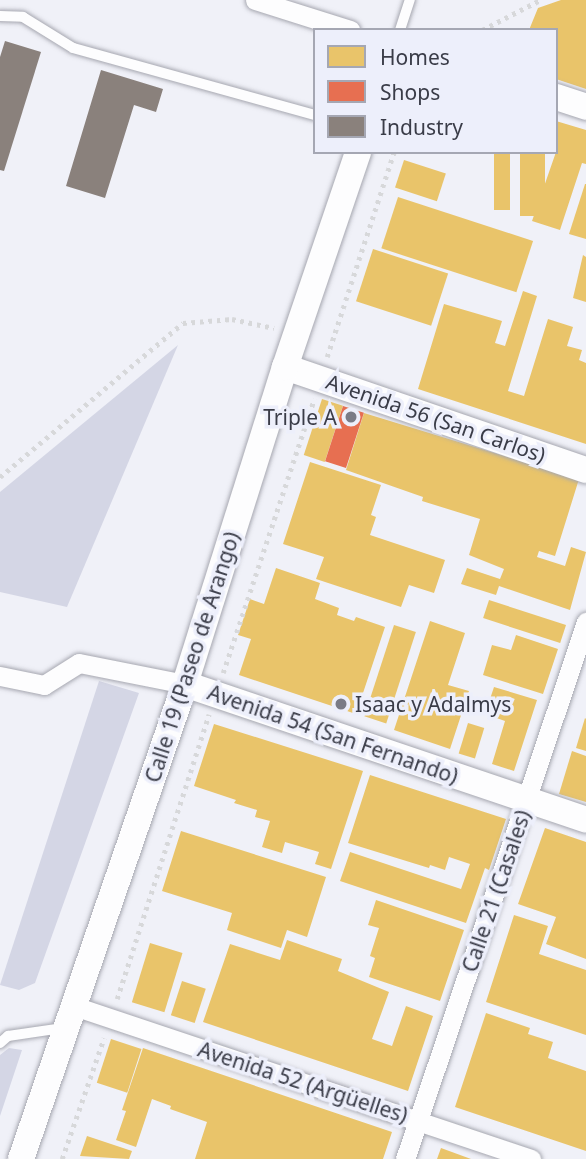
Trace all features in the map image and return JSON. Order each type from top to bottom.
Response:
[{"type":"main road","points":[[558,98],[586,107]]},
{"type":"main road","name":"Calle 19 (Paseo de Arango)","points":[[21,1159],[185,684],[285,367],[357,154]]},
{"type":"main road","name":"Avenida 56 (San Carlos)","points":[[285,367],[586,470]]},
{"type":"main road","name":"Avenida 54 (San Fernando)","points":[[185,684],[586,820]]},
{"type":"street","points":[[255,0],[344,28]]},
{"type":"street","name":"Calle 21 (Casales)","points":[[405,1159],[586,622]]},
{"type":"street","name":"Avenida 54 (San Fernando)","points":[[0,676],[44,685],[79,663],[185,684]]},
{"type":"street","name":"Avenida 52 (Argüelles)","points":[[70,1016],[111,1018],[531,1159]]},
{"type":"lane","points":[[401,28],[410,0]]},
{"type":"lane","points":[[0,16],[23,17],[49,30],[73,48],[313,114]]},
{"type":"lane","points":[[0,1043],[8,1036],[70,1016]]},
{"type":"path","points":[[486,28],[540,0]]},
{"type":"path","points":[[62,1159],[111,1018],[393,154]]},
{"type":"path","points":[[0,477],[183,323],[232,319],[297,332]]},
{"type":"shaded area","points":[[178,345],[67,607],[0,592],[0,492]]},
{"type":"shaded area","points":[[99,681],[139,693],[35,983],[19,990],[0,985]]},
{"type":"shaded area","points":[[9,1048],[22,1050],[0,1116],[0,1055]]},
{"type":"building: Homes","points":[[561,0],[586,0],[586,89],[558,80],[558,28],[530,28],[538,8]]},
{"type":"building: Homes","points":[[558,122],[586,130],[586,164],[582,163],[560,230],[532,221],[555,154],[558,154]]},
{"type":"building: Homes","points":[[494,154],[510,154],[510,210],[494,210]]},
{"type":"building: Homes","points":[[520,154],[545,154],[545,216],[520,216]]},
{"type":"building: Homes","points":[[404,160],[446,174],[437,201],[395,188]]},
{"type":"building: Homes","points":[[586,184],[586,239],[569,234]]},
{"type":"building: Homes","points":[[398,197],[533,241],[516,292],[381,248]]},
{"type":"building: Homes","points":[[373,249],[448,273],[431,326],[356,301]]},
{"type":"building: Homes","points":[[583,255],[586,257],[586,302],[573,298]]},
{"type":"building: Homes","points":[[523,291],[537,296],[508,391],[524,396],[548,319],[573,327],[567,346],[582,350],[579,360],[586,363],[586,444],[418,389],[444,304],[502,321],[495,343],[505,346]]},
{"type":"building: Homes","points":[[322,399],[343,406],[325,462],[304,455]]},
{"type":"building: Homes","points":[[364,413],[579,479],[555,556],[539,551],[537,557],[565,566],[571,547],[586,552],[570,610],[499,586],[496,595],[461,584],[467,568],[500,579],[504,569],[469,555],[480,519],[422,501],[423,497],[346,470]]},
{"type":"building: Homes","points":[[310,462],[381,485],[371,515],[376,517],[370,535],[445,560],[434,593],[409,585],[401,607],[316,579],[324,557],[283,544]]},
{"type":"building: Homes","points":[[276,568],[320,583],[315,599],[339,608],[337,615],[354,621],[356,617],[385,627],[356,714],[239,675],[251,639],[238,635],[250,599],[264,604]]},
{"type":"building: Homes","points":[[489,600],[566,625],[560,643],[483,618]]},
{"type":"building: Homes","points":[[430,621],[465,633],[448,685],[469,691],[450,749],[394,730]]},
{"type":"building: Homes","points":[[394,625],[416,632],[386,723],[364,716]]},
{"type":"building: Homes","points":[[516,635],[558,649],[543,694],[483,675],[492,645],[511,650]]},
{"type":"building: Homes","points":[[494,687],[537,700],[514,771],[492,764],[505,721],[485,714]]},
{"type":"building: Homes","points":[[586,719],[586,751],[576,748]]},
{"type":"building: Homes","points":[[468,723],[484,728],[475,759],[459,754]]},
{"type":"building: Homes","points":[[214,724],[363,771],[331,869],[315,864],[319,852],[285,842],[282,853],[262,847],[270,821],[255,817],[257,810],[234,803],[236,800],[194,786]]},
{"type":"building: Homes","points":[[572,751],[586,756],[586,802],[559,794]]},
{"type":"building: Homes","points":[[370,775],[506,819],[489,870],[485,868],[466,923],[340,881],[350,852],[461,889],[470,864],[449,857],[445,870],[430,865],[429,868],[348,843]]},
{"type":"building: Homes","points":[[545,828],[586,842],[586,959],[546,944],[556,917],[518,904]]},
{"type":"building: Homes","points":[[181,831],[326,877],[307,937],[287,930],[281,948],[227,930],[232,913],[162,891]]},
{"type":"building: Homes","points":[[376,900],[464,930],[440,1001],[369,977],[375,958],[370,956],[379,928],[368,925]]},
{"type":"building: Homes","points":[[514,915],[548,926],[539,954],[586,970],[586,1035],[486,1002]]},
{"type":"building: Homes","points":[[287,940],[342,959],[338,971],[389,992],[372,1039],[392,1046],[406,1006],[433,1016],[408,1091],[203,1022],[230,944],[280,960]]},
{"type":"building: Homes","points":[[150,943],[183,953],[164,1012],[132,1002]]},
{"type":"building: Homes","points":[[182,981],[206,989],[195,1023],[171,1015]]},
{"type":"building: Homes","points":[[486,1013],[530,1028],[528,1034],[553,1042],[548,1058],[586,1071],[586,1151],[455,1107]]},
{"type":"building: Homes","points":[[111,1039],[141,1049],[127,1093],[97,1083]]},
{"type":"building: Homes","points":[[143,1048],[392,1132],[383,1159],[195,1159],[207,1122],[170,1109],[171,1106],[152,1099],[136,1147],[116,1140],[126,1111],[122,1110]]},
{"type":"building: Homes","points":[[87,1136],[132,1151],[129,1159],[80,1156]]},
{"type":"building: Homes","points":[[441,1148],[471,1159],[437,1159]]},
{"type":"building: Shops","points":[[343,406],[364,413],[346,468],[325,461]]},
{"type":"building: Industry","points":[[5,41],[41,52],[4,171],[0,170],[0,57]]},
{"type":"building: Industry","points":[[101,70],[163,89],[156,112],[134,105],[105,198],[66,186]]},
{"type":"place","name":"Triple A","points":[[351,417]]},
{"type":"place","name":"Isaac y Adalmys","points":[[341,704]]}]
